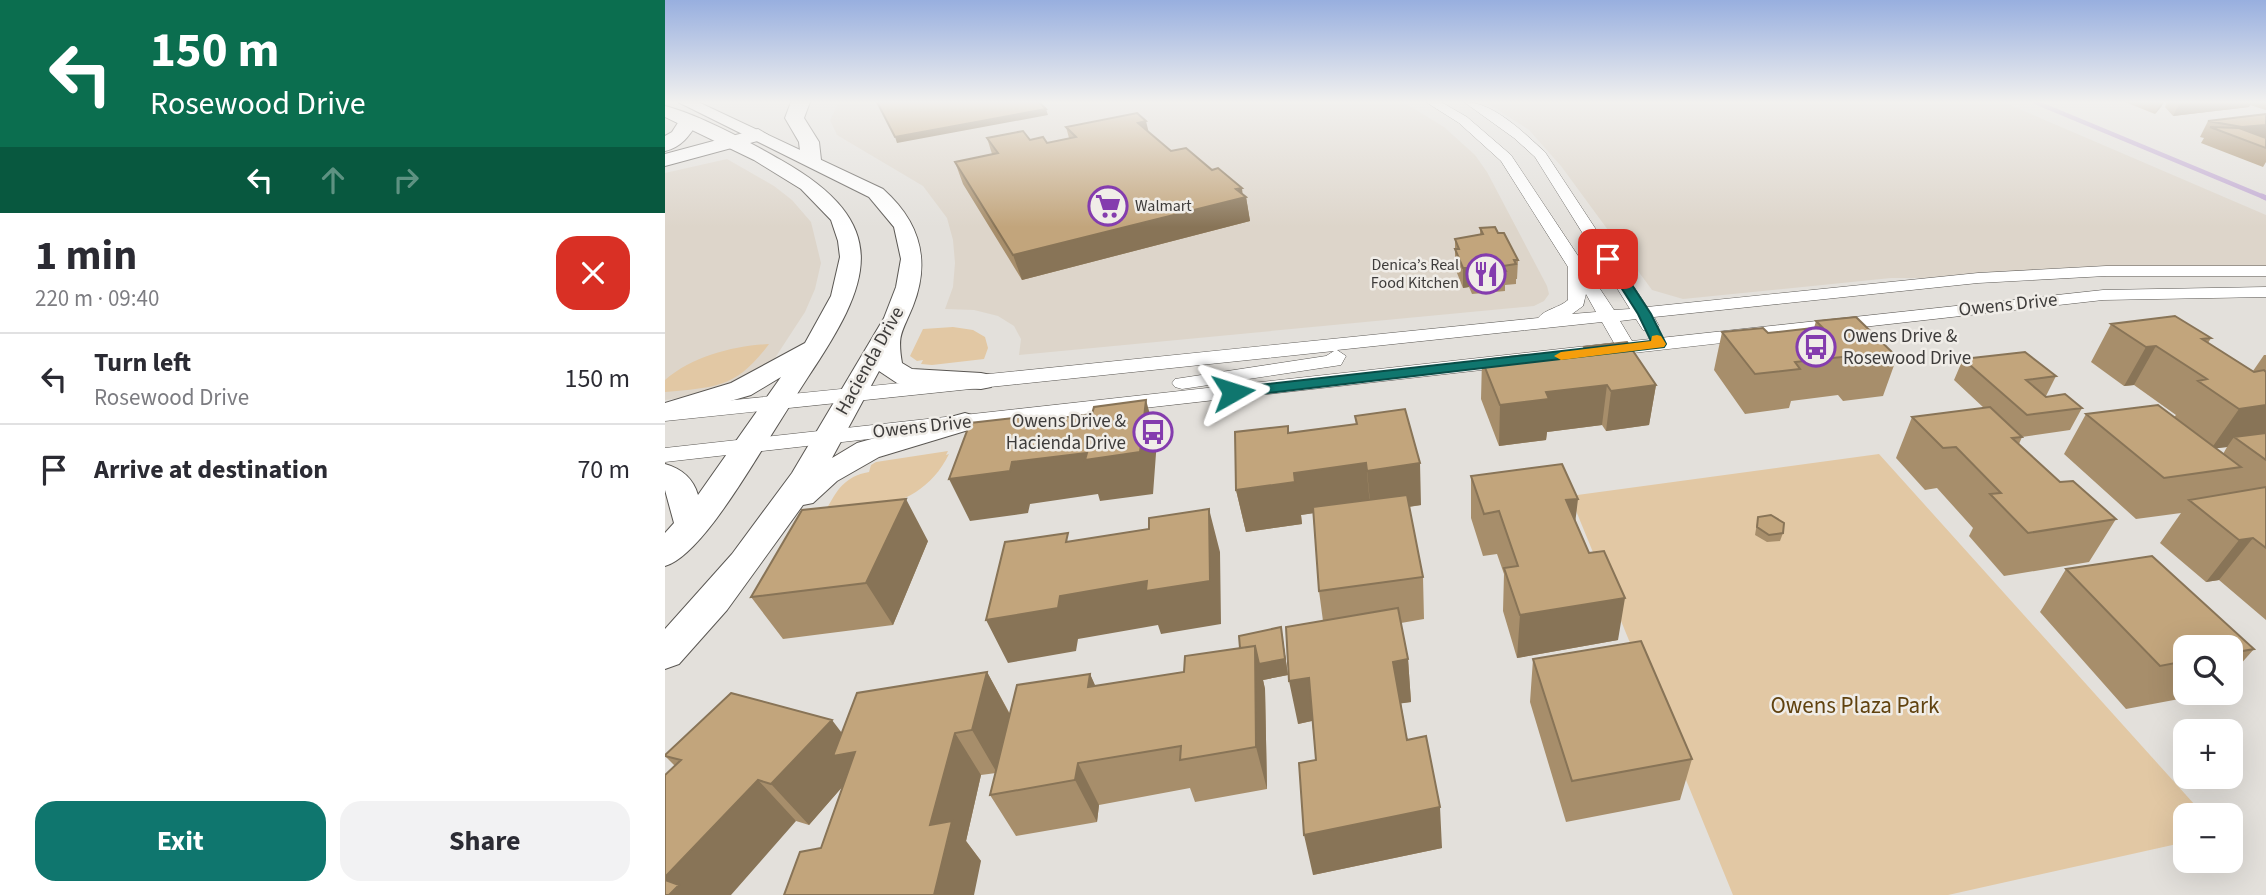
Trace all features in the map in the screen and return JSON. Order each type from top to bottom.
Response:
[{"type":"highway","points":[[665,160],[726,144]]},
{"type":"highway","points":[[810,144],[811,160]]},
{"type":"main road","name":"Hacienda Drive","points":[[665,554],[691,524],[749,446],[841,303],[849,278],[851,256],[840,218],[812,189],[736,144]]},
{"type":"main road","name":"Hacienda Drive","points":[[665,653],[743,567],[779,517],[885,339],[905,296],[912,269],[911,245],[905,224],[892,206],[876,192],[777,144]]},
{"type":"main road","points":[[885,339],[889,367],[906,377],[981,381]]},
{"type":"main road","points":[[665,413],[741,389],[815,346]]},
{"type":"main road","points":[[779,517],[826,474],[848,459],[868,450],[965,422]]},
{"type":"main road","points":[[665,474],[680,486],[691,524]]},
{"type":"street","points":[[1490,144],[1506,158],[1577,266],[1627,349]]},
{"type":"street","points":[[1528,144],[1540,155],[1622,279],[1659,344]]},
{"type":"street","points":[[1531,326],[1569,309],[1577,302],[1577,266]]},
{"type":"street","name":"Owens Drive","points":[[665,413],[1978,278],[2106,271],[2266,271]]},
{"type":"street","points":[[1622,279],[1660,298],[1718,306]]},
{"type":"street","name":"Owens Drive","points":[[665,455],[2103,295],[2266,292]]},
{"type":"street","points":[[1032,415],[1148,388],[1334,360],[1341,345]]},
{"type":"shaded area","points":[[852,144],[1463,144],[1487,172],[1549,294],[1544,301],[1534,306],[1019,355],[1021,339],[1014,326],[998,316],[974,310],[945,309],[953,287],[953,240],[947,218],[923,186]]},
{"type":"shaded area","points":[[1541,144],[2100,144],[2266,215],[2266,266],[2060,268],[1930,278],[1891,278],[1683,299],[1652,290],[1561,166]]},
{"type":"shaded area","points":[[727,159],[774,186],[792,200],[811,222],[821,263],[815,289],[805,312],[773,361],[710,395],[665,400],[665,173]]},
{"type":"green space","points":[[953,327],[973,330],[985,337],[988,348],[984,359],[932,365],[921,364],[923,360],[917,361],[910,356],[923,329]]},
{"type":"green space","points":[[769,344],[746,369],[724,383],[699,389],[665,392],[665,380],[701,359],[741,347]]},
{"type":"green space","points":[[948,451],[946,455],[949,454],[938,472],[910,495],[876,509],[819,522],[838,490],[851,479],[869,472],[871,465],[876,462]]},
{"type":"green space","name":"Owens Plaza Park","points":[[1879,454],[2173,781],[2173,789],[2181,789],[2193,803],[2173,803],[2173,845],[1948,895],[1733,895],[1570,496]]},
{"type":"building","name":"Walmart","points":[[991,144],[1162,144],[1171,151],[1186,148],[1212,170],[1218,168],[1242,188],[1236,189],[1246,197],[1013,255],[955,162],[998,153]]},
{"type":"building","points":[[1495,227],[1498,233],[1504,233],[1518,260],[1514,260],[1516,264],[1503,266],[1506,271],[1472,274],[1469,268],[1463,268],[1455,249],[1459,249],[1455,239],[1483,234],[1480,228]]},
{"type":"building","points":[[2175,316],[2211,338],[2202,339],[2254,372],[2264,370],[2266,405],[2239,409],[2198,381],[2207,379],[2156,346],[2146,347],[2111,324]]},
{"type":"building","points":[[1856,317],[1897,357],[1856,361],[1851,356],[1795,362],[1800,369],[1755,374],[1722,332],[1763,328],[1768,333],[1822,327],[1816,321]]},
{"type":"building","points":[[1627,342],[1656,385],[1611,391],[1607,385],[1546,392],[1549,399],[1500,405],[1482,360],[1526,355],[1529,360],[1588,353],[1584,347]]},
{"type":"building","points":[[2025,352],[2056,376],[2026,380],[2046,397],[2065,394],[2082,408],[2027,415],[1963,359]]},
{"type":"building","points":[[1146,400],[1140,452],[1085,460],[1087,453],[1012,462],[1010,471],[949,479],[970,423],[1023,417],[1022,423],[1092,414],[1094,407]]},
{"type":"building","points":[[2158,405],[2241,467],[2164,478],[2086,414]]},
{"type":"building","points":[[1990,407],[2022,437],[2012,438],[2060,482],[2073,481],[2116,519],[2028,533],[1990,494],[2001,493],[1956,447],[1943,448],[1912,417]]},
{"type":"building","points":[[1405,409],[1420,463],[1367,471],[1366,463],[1294,473],[1295,482],[1236,490],[1235,432],[1288,426],[1288,433],[1357,424],[1355,416]]},
{"type":"building","points":[[2266,433],[2266,460],[2234,437]]},
{"type":"building","points":[[1562,464],[1578,499],[1566,500],[1589,553],[1604,551],[1625,598],[1520,615],[1504,568],[1518,566],[1499,511],[1484,514],[1471,476]]},
{"type":"building","points":[[2266,487],[2266,548],[2253,538],[2239,540],[2189,500]]},
{"type":"building","points":[[1407,495],[1423,577],[1319,591],[1313,507]]},
{"type":"building","points":[[906,499],[866,583],[751,597],[802,510]]},
{"type":"building","points":[[1209,509],[1210,581],[1146,591],[1147,581],[1060,596],[1058,608],[986,620],[1005,542],[1068,533],[1066,542],[1149,529],[1149,518]]},
{"type":"building","points":[[1771,515],[1784,523],[1783,533],[1769,535],[1757,527],[1758,517]]},
{"type":"building","points":[[2152,556],[2239,635],[2173,635],[2173,664],[2160,666],[2066,569]]},
{"type":"building","points":[[1398,608],[1408,659],[1393,662],[1407,740],[1426,736],[1440,807],[1304,835],[1299,763],[1316,760],[1309,678],[1289,681],[1286,627]]},
{"type":"building","points":[[1281,627],[1285,659],[1259,664],[1255,646],[1240,648],[1239,636]]},
{"type":"building","points":[[2243,639],[2254,649],[2243,651]]},
{"type":"building","points":[[1641,641],[1692,759],[1572,781],[1533,659]]},
{"type":"building","points":[[1255,646],[1256,747],[1180,760],[1181,746],[1078,763],[1075,780],[990,795],[1017,685],[1090,674],[1088,687],[1184,672],[1185,656]]},
{"type":"building","points":[[987,672],[972,730],[955,733],[930,825],[952,821],[934,895],[784,895],[800,852],[821,848],[855,752],[833,756],[857,693]]},
{"type":"building","points":[[731,693],[832,720],[771,784],[758,780],[665,877],[665,775],[681,760],[665,755]]},
{"type":"building","points":[[665,880],[679,885],[669,895],[665,895]]},
{"type":"waterway","points":[[2136,144],[2266,198],[2262,196]]},
{"type":"slow traffic","points":[[1561,356],[1659,344],[1657,339]]},
{"type":"place","name":"Walmart","points":[[1108,206]]},
{"type":"place","name":"Denica’s Real Food Kitchen","points":[[1486,274]]},
{"type":"place","name":"Owens Drive & Rosewood Drive","points":[[1816,347]]},
{"type":"place","name":"Owens Drive & Hacienda Drive","points":[[1153,432]]},
{"type":"route","points":[[1233,392],[1659,344],[1644,314],[1608,259]]}]
